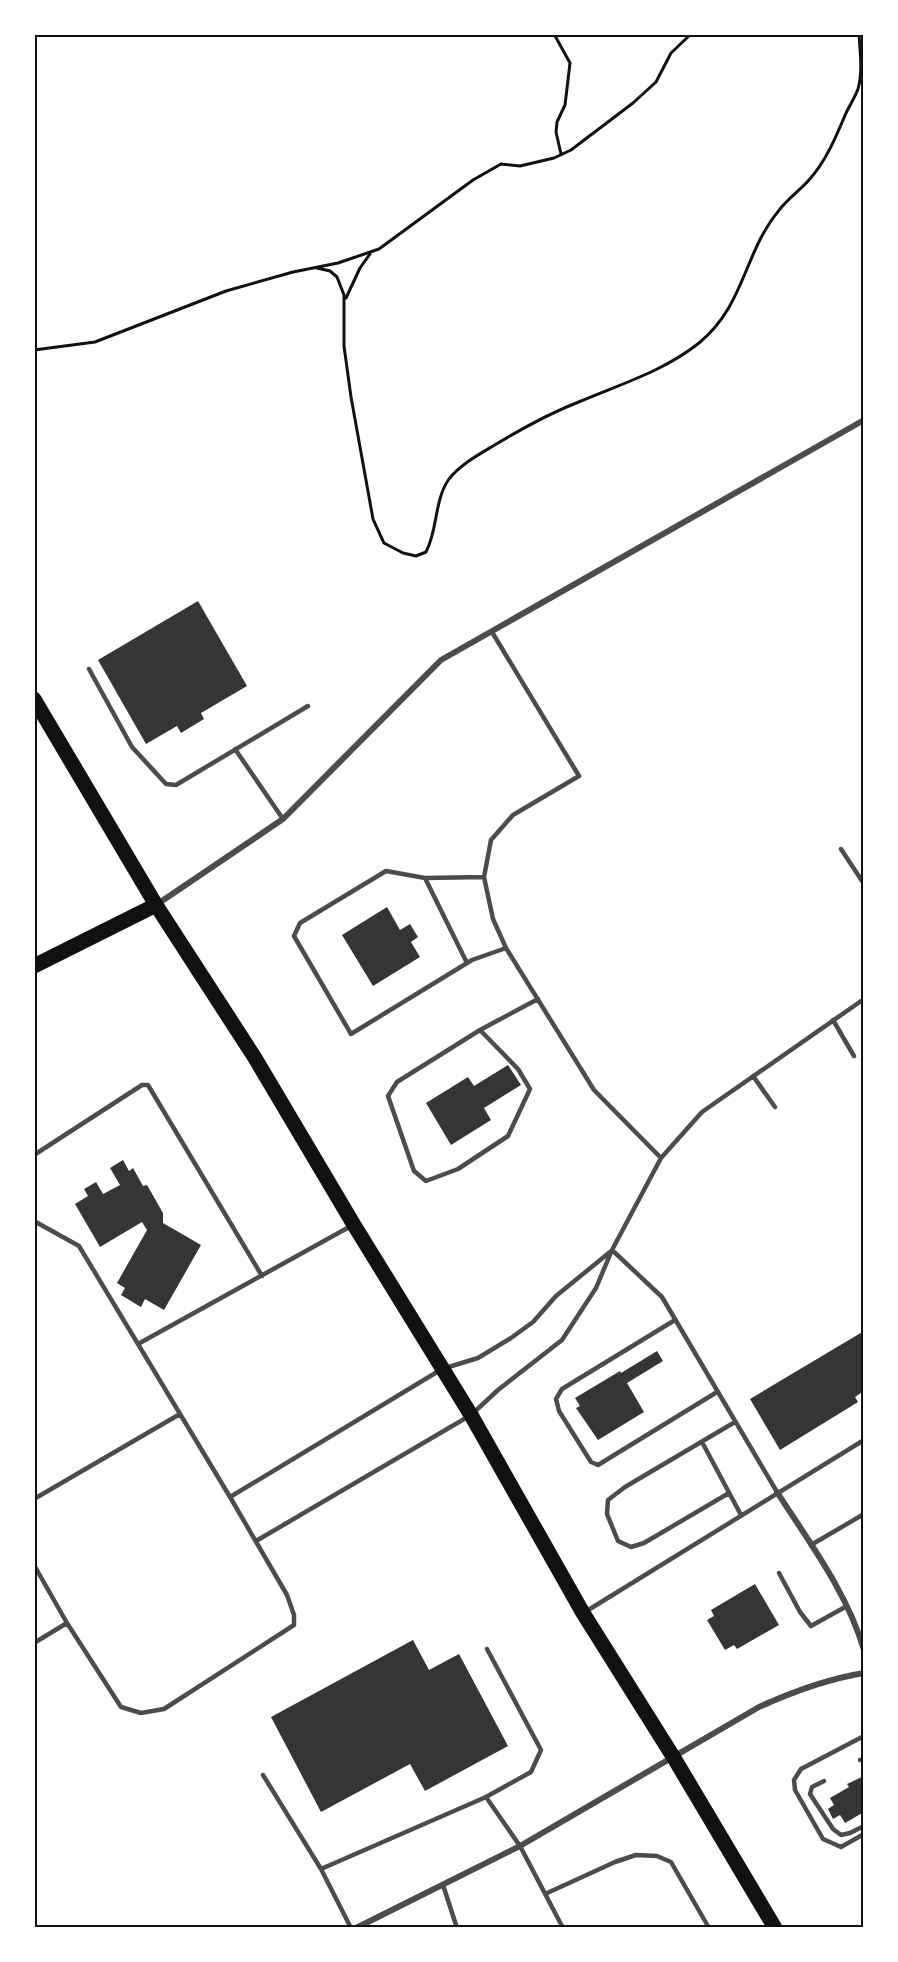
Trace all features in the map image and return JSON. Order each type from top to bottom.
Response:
[{"type":"main road","points":[[34,699],[156,905],[255,1058],[471,1415],[583,1613],[674,1758],[774,1928]]},
{"type":"main road","points":[[34,966],[156,905]]},
{"type":"street","points":[[156,905],[283,819],[439,662],[864,420]]},
{"type":"street","points":[[777,1492],[847,1606],[864,1650]]},
{"type":"street","points":[[356,1928],[520,1846],[759,1707],[790,1693],[845,1676],[864,1673]]},
{"type":"lane","points":[[492,632],[579,776],[513,815],[490,840],[484,877],[493,919],[506,948],[594,1090],[662,1158]]},
{"type":"lane","points":[[89,669],[132,747],[166,784],[176,785],[308,706]]},
{"type":"lane","points":[[235,749],[283,819]]},
{"type":"lane","points":[[841,849],[864,884]]},
{"type":"lane","points":[[484,877],[425,878],[386,871],[300,923],[294,936],[351,1034],[467,963],[506,948]]},
{"type":"lane","points":[[425,878],[467,963]]},
{"type":"lane","points":[[480,1030],[518,1069],[530,1089],[508,1136],[458,1169],[426,1181],[414,1171],[388,1096],[397,1082],[480,1030],[538,999]]},
{"type":"lane","points":[[256,1541],[471,1415],[498,1390],[562,1340],[596,1288],[612,1250],[662,1158],[702,1112],[864,999]]},
{"type":"lane","points":[[833,1020],[854,1056]]},
{"type":"lane","points":[[753,1076],[775,1107]]},
{"type":"lane","points":[[34,1155],[142,1085],[148,1085],[262,1276]]},
{"type":"lane","points":[[34,1221],[79,1246],[287,1595],[294,1615],[294,1625],[164,1709],[141,1713],[121,1707],[67,1623],[34,1564]]},
{"type":"lane","points":[[138,1344],[354,1225]]},
{"type":"lane","points":[[612,1250],[662,1297],[777,1492]]},
{"type":"lane","points":[[230,1497],[442,1369],[478,1358],[511,1338],[533,1322],[556,1296],[612,1250]]},
{"type":"lane","points":[[675,1320],[562,1389],[556,1399],[559,1411],[591,1462],[598,1465],[717,1392]]},
{"type":"lane","points":[[34,1499],[180,1414]]},
{"type":"lane","points":[[729,1492],[644,1543],[631,1547],[618,1541],[607,1514],[608,1500],[625,1486],[735,1422]]},
{"type":"lane","points":[[583,1613],[864,1440]]},
{"type":"lane","points":[[702,1442],[741,1515]]},
{"type":"lane","points":[[810,1545],[864,1514]]},
{"type":"lane","points":[[779,1573],[800,1612],[811,1626],[847,1606]]},
{"type":"lane","points":[[34,1643],[67,1623]]},
{"type":"lane","points":[[321,1869],[486,1797],[531,1772],[540,1749],[487,1649]]},
{"type":"lane","points":[[864,1736],[801,1769],[794,1780],[795,1790],[823,1839],[840,1846],[864,1834]]},
{"type":"lane","points":[[263,1775],[321,1869],[351,1928]]},
{"type":"lane","points":[[824,1781],[812,1787],[810,1794],[833,1829],[841,1835],[864,1826]]},
{"type":"lane","points":[[486,1797],[520,1846],[563,1928]]},
{"type":"lane","points":[[545,1893],[615,1862],[636,1856],[657,1856],[671,1862],[710,1928]]},
{"type":"lane","points":[[443,1885],[457,1928]]},
{"type":"path","points":[[554,34],[570,63],[565,105],[557,122],[556,132],[561,154]]},
{"type":"path","points":[[34,350],[95,342],[226,291],[370,254],[473,180],[501,164],[520,166],[571,150],[633,103],[656,82],[671,52],[691,34]]},
{"type":"path","points":[[370,254],[350,286],[345,300],[344,346],[351,398],[373,519],[384,543],[403,553],[416,555],[426,552],[433,540],[440,501],[449,479],[473,459],[551,414],[638,380],[697,345],[714,329],[729,310],[765,228],[781,207],[810,179],[827,154],[858,88],[861,62],[859,34]]},
{"type":"path","points":[[317,268],[337,277],[345,300]]},
{"type":"building","points":[[198,601],[247,686],[201,713],[204,719],[181,733],[177,726],[146,744],[98,660]]},
{"type":"building","points":[[387,907],[400,930],[410,924],[418,937],[411,942],[420,957],[373,986],[342,935]]},
{"type":"building","points":[[508,1065],[521,1085],[484,1108],[491,1120],[451,1145],[426,1103],[468,1077],[474,1086]]},
{"type":"building","points":[[123,1160],[129,1171],[133,1168],[143,1186],[147,1185],[163,1213],[163,1223],[201,1245],[164,1310],[145,1299],[141,1307],[121,1295],[125,1288],[117,1283],[147,1230],[142,1222],[100,1247],[75,1204],[88,1196],[84,1189],[96,1182],[103,1194],[120,1185],[110,1168]]},
{"type":"building","points":[[864,1331],[864,1391],[855,1397],[858,1402],[780,1450],[750,1399]]},
{"type":"building","points":[[657,1351],[663,1361],[627,1383],[644,1412],[598,1440],[576,1408],[580,1406],[575,1398]]},
{"type":"building","points":[[755,1584],[779,1625],[737,1649],[734,1645],[725,1650],[707,1620],[714,1616],[711,1610]]},
{"type":"building","points":[[413,1640],[429,1670],[459,1654],[508,1746],[425,1791],[410,1764],[321,1812],[271,1717]]},
{"type":"building","points":[[864,1776],[864,1812],[845,1823],[840,1815],[833,1819],[828,1809],[834,1805],[830,1798],[849,1787],[847,1784]]}]
